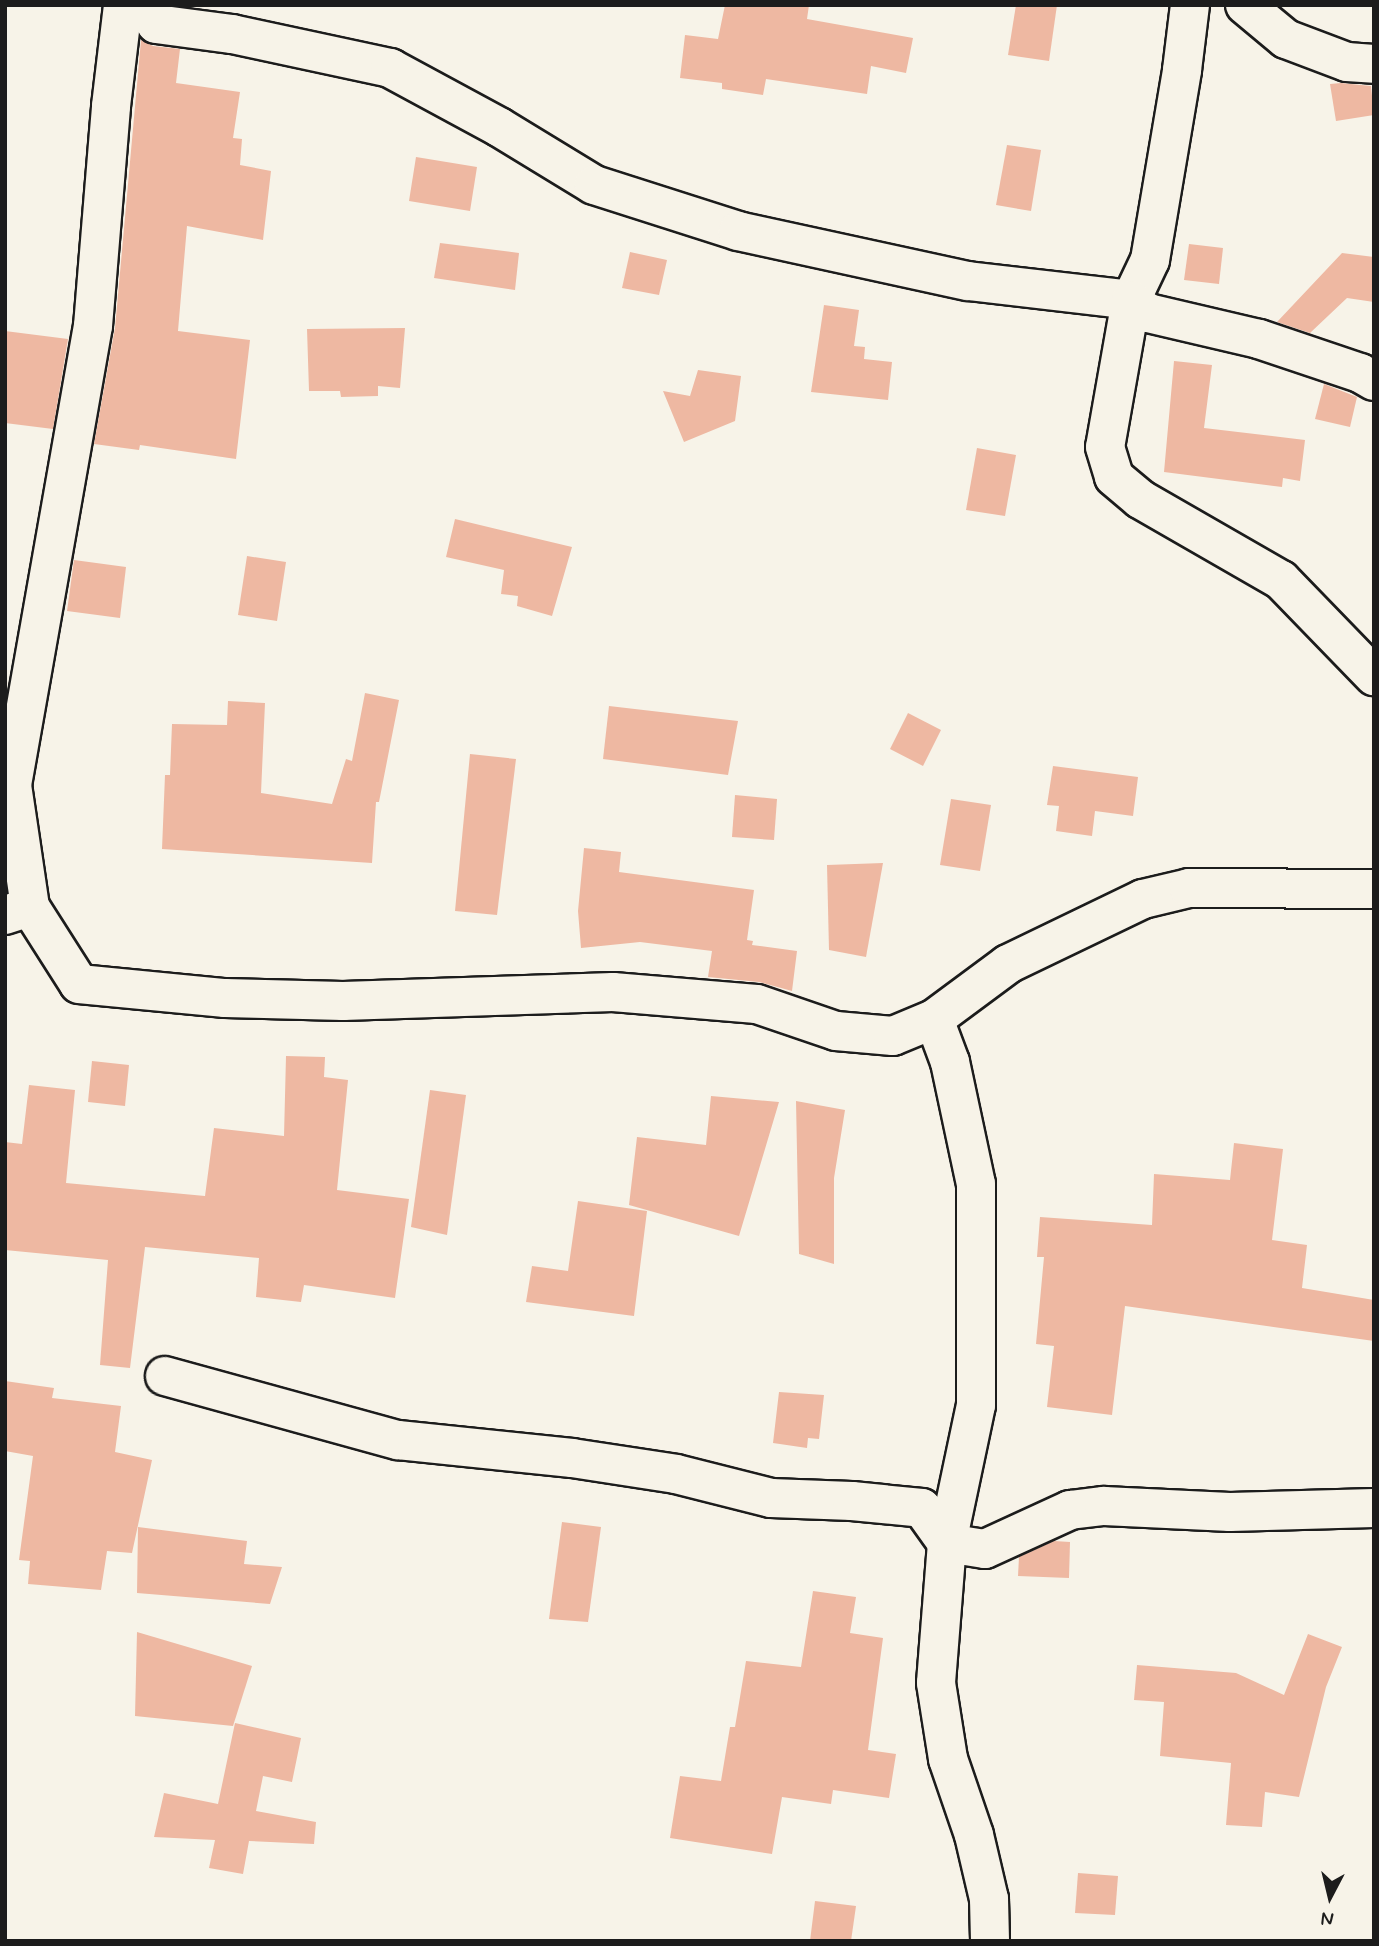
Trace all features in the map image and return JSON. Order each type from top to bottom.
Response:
[{"type":"street","points":[[123,5],[111,106],[93,326],[12,785],[17,911],[79,984],[225,998],[343,1001],[613,992],[757,1004],[836,1031],[892,1035],[934,1019],[1009,964],[1143,899],[1189,888],[1374,889]]},
{"type":"street","points":[[152,5],[156,23],[232,34],[390,68],[499,127],[594,185],[738,230],[968,281],[1131,300],[1148,313],[1259,339],[1360,373],[1374,381]]},
{"type":"street","points":[[1190,5],[1182,70],[1150,260],[1131,300],[1105,447],[1114,477],[1140,499],[1281,580],[1374,676]]},
{"type":"street","points":[[1245,5],[1286,39],[1347,62],[1374,64]]},
{"type":"street","points":[[934,1019],[950,1062],[976,1184],[975,1405],[947,1543],[936,1683],[948,1759],[974,1835],[989,1899],[990,1941]]},
{"type":"street","points":[[165,1376],[398,1440],[572,1458],[676,1474],[771,1498],[852,1501],[922,1508],[947,1543],[985,1549],[1070,1510],[1104,1506],[1230,1512],[1374,1507]]},
{"type":"building","points":[[725,5],[809,5],[807,19],[913,38],[906,73],[871,66],[867,94],[766,79],[763,95],[722,89],[722,83],[680,78],[685,35],[718,39]]},
{"type":"building","points":[[1016,5],[1057,5],[1049,61],[1008,55]]},
{"type":"building","points":[[141,40],[153,46],[180,49],[176,83],[240,92],[233,138],[242,139],[240,165],[271,171],[263,240],[187,226],[178,331],[250,340],[236,459],[140,445],[139,450],[94,444],[115,328]]},
{"type":"building","points":[[1330,84],[1371,86],[1374,115],[1336,121]]},
{"type":"building","points":[[1007,145],[1041,150],[1031,211],[996,205]]},
{"type":"building","points":[[416,157],[477,167],[470,211],[409,201]]},
{"type":"building","points":[[440,243],[519,253],[515,290],[434,278]]},
{"type":"building","points":[[1189,244],[1223,248],[1219,284],[1184,280]]},
{"type":"building","points":[[630,252],[667,260],[659,295],[622,288]]},
{"type":"building","points":[[1342,253],[1374,257],[1374,302],[1347,298],[1310,333],[1277,322]]},
{"type":"building","points":[[824,305],[859,310],[854,346],[865,347],[864,359],[892,362],[888,400],[811,392]]},
{"type":"building","points":[[405,328],[400,388],[378,386],[378,396],[341,397],[340,391],[309,391],[307,329]]},
{"type":"building","points":[[5,331],[68,339],[53,429],[5,423]]},
{"type":"building","points":[[1174,361],[1212,365],[1204,428],[1305,440],[1300,481],[1283,478],[1282,487],[1164,472]]},
{"type":"building","points":[[698,370],[741,376],[735,421],[684,442],[663,391],[690,396]]},
{"type":"building","points":[[1324,384],[1357,397],[1350,427],[1315,419]]},
{"type":"building","points":[[977,448],[1016,455],[1005,516],[966,510]]},
{"type":"building","points":[[455,519],[572,547],[552,616],[517,606],[518,596],[501,594],[504,570],[446,557]]},
{"type":"building","points":[[247,556],[286,562],[277,621],[238,615]]},
{"type":"building","points":[[74,560],[126,567],[120,618],[67,611]]},
{"type":"building","points":[[365,693],[399,700],[379,802],[376,802],[372,863],[162,849],[165,775],[170,775],[172,724],[227,725],[228,701],[265,703],[261,793],[332,804],[346,759],[352,761]]},
{"type":"building","points":[[609,706],[738,721],[728,775],[603,759]]},
{"type":"building","points":[[908,713],[941,730],[923,766],[890,749]]},
{"type":"building","points":[[470,754],[516,759],[497,915],[455,911]]},
{"type":"building","points":[[1053,766],[1138,777],[1133,816],[1095,811],[1092,836],[1056,831],[1059,806],[1047,805]]},
{"type":"building","points":[[735,795],[777,799],[774,840],[732,837]]},
{"type":"building","points":[[951,799],[991,805],[980,871],[940,865]]},
{"type":"building","points":[[584,848],[621,852],[619,872],[754,890],[747,940],[753,941],[752,945],[797,951],[792,991],[759,982],[708,977],[712,951],[640,942],[581,948],[578,911]]},
{"type":"building","points":[[883,863],[866,957],[829,950],[827,865]]},
{"type":"building","points":[[286,1056],[325,1057],[324,1077],[348,1080],[337,1190],[409,1199],[395,1298],[304,1285],[301,1302],[256,1297],[259,1258],[145,1247],[130,1368],[100,1365],[108,1260],[5,1250],[5,1142],[22,1144],[29,1085],[75,1090],[66,1183],[205,1196],[214,1128],[284,1136]]},
{"type":"building","points":[[92,1061],[129,1065],[125,1106],[88,1102]]},
{"type":"building","points":[[430,1090],[466,1095],[447,1235],[411,1227]]},
{"type":"building","points":[[711,1096],[779,1102],[739,1236],[629,1205],[637,1137],[706,1145]]},
{"type":"building","points":[[796,1101],[845,1110],[834,1178],[834,1264],[799,1254]]},
{"type":"building","points":[[1234,1143],[1283,1149],[1272,1240],[1307,1245],[1302,1288],[1374,1300],[1374,1341],[1125,1306],[1112,1415],[1047,1407],[1054,1346],[1036,1344],[1044,1257],[1037,1257],[1040,1217],[1152,1225],[1154,1174],[1230,1180]]},
{"type":"building","points":[[578,1201],[647,1211],[634,1316],[526,1302],[532,1266],[568,1271]]},
{"type":"building","points":[[5,1381],[54,1388],[52,1398],[121,1406],[115,1452],[152,1460],[132,1553],[107,1551],[101,1590],[28,1584],[30,1561],[19,1560],[33,1456],[5,1451]]},
{"type":"building","points":[[779,1392],[824,1395],[819,1439],[808,1438],[807,1448],[773,1443]]},
{"type":"building","points":[[562,1522],[601,1527],[588,1622],[549,1619]]},
{"type":"building","points":[[138,1527],[247,1541],[244,1564],[282,1567],[270,1604],[137,1593]]},
{"type":"building","points":[[1054,1541],[1070,1542],[1069,1578],[1018,1576],[1019,1557]]},
{"type":"building","points":[[813,1591],[856,1597],[850,1633],[883,1638],[868,1750],[896,1754],[889,1798],[833,1790],[831,1804],[782,1797],[772,1854],[670,1838],[680,1776],[721,1781],[730,1727],[735,1727],[746,1661],[801,1667]]},
{"type":"building","points":[[137,1632],[252,1666],[233,1726],[135,1716]]},
{"type":"building","points":[[1308,1634],[1342,1647],[1326,1687],[1299,1797],[1265,1792],[1262,1827],[1226,1825],[1231,1763],[1160,1756],[1164,1702],[1134,1700],[1137,1665],[1236,1673],[1284,1695]]},
{"type":"building","points":[[235,1723],[301,1738],[292,1782],[263,1776],[256,1811],[316,1822],[314,1844],[249,1841],[243,1874],[209,1868],[215,1840],[154,1837],[164,1793],[218,1804]]},
{"type":"building","points":[[1078,1873],[1118,1876],[1115,1915],[1075,1913]]},
{"type":"building","points":[[815,1901],[856,1906],[851,1941],[810,1941]]}]
